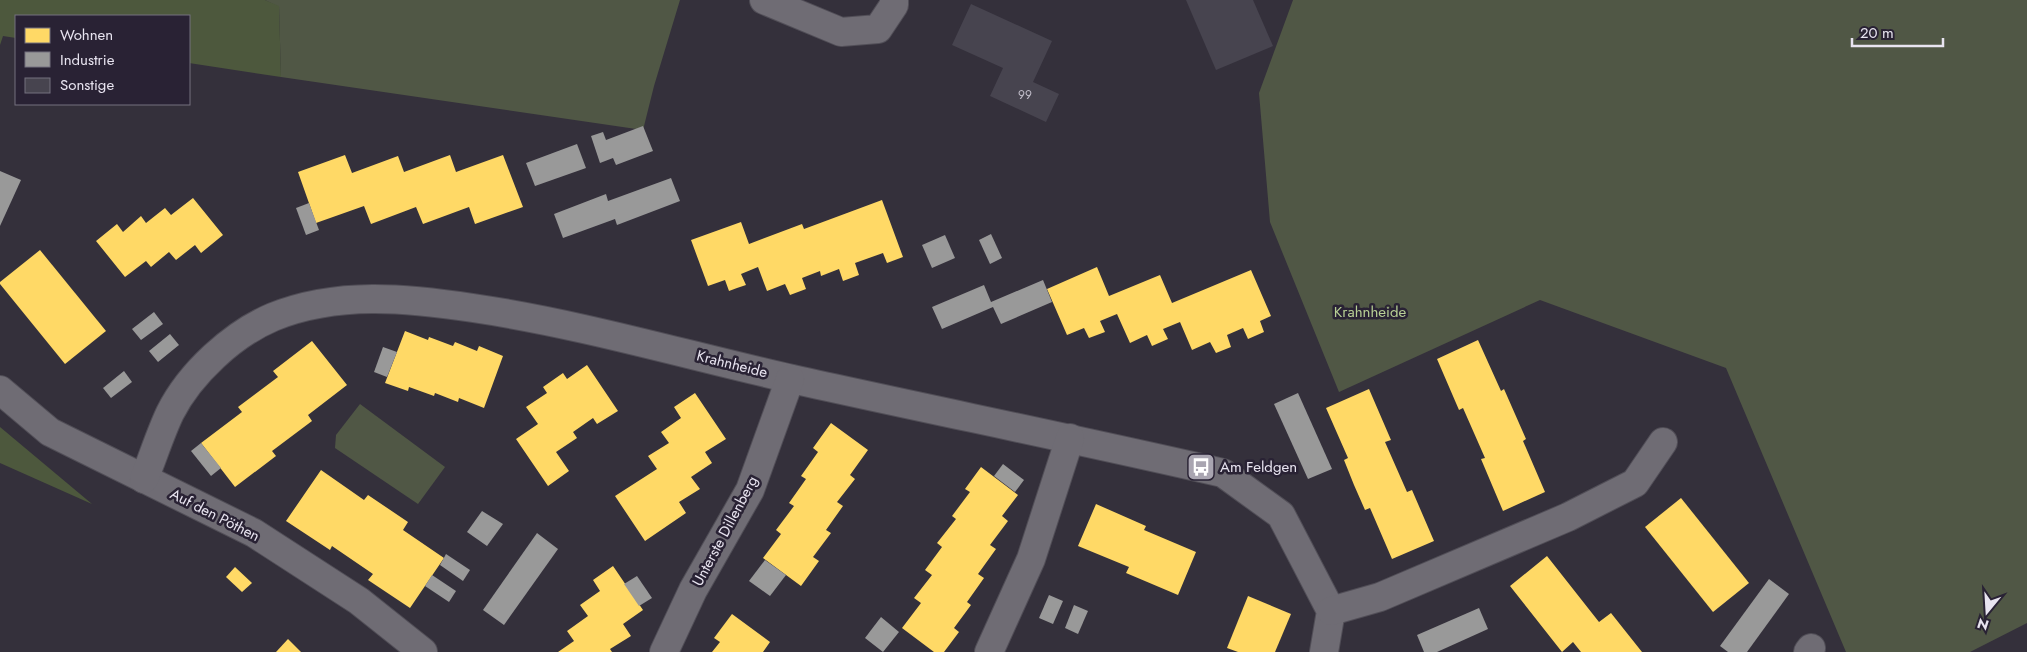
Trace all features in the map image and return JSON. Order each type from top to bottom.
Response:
[{"type":"street","points":[[764,0],[841,32],[878,29],[894,5],[894,0]]},
{"type":"street","name":"Krahnheide","points":[[144,479],[171,411],[199,372],[233,339],[273,317],[319,304],[372,298],[427,301],[523,315],[617,335],[790,379],[1223,472],[1281,515],[1331,611]]},
{"type":"street","name":"Unterste Dillenberg","points":[[664,652],[692,590],[750,490],[790,379]]},
{"type":"street","name":"Auf den Pöthen","points":[[0,390],[50,432],[254,533],[359,600],[423,652]]},
{"type":"street","points":[[989,652],[1031,559],[1070,438]]},
{"type":"street","points":[[1324,652],[1331,611],[1380,597],[1568,517],[1636,484],[1662,442]]},
{"type":"green space","points":[[0,0],[265,0],[279,6],[281,77],[190,63],[190,15],[15,15],[15,38],[3,36],[0,45]]},
{"type":"green space","points":[[265,0],[680,0],[643,130],[281,77],[279,7]]},
{"type":"green space","points":[[1293,0],[2027,0],[2027,623],[1970,652],[1846,652],[1726,368],[1540,300],[1339,392],[1270,222],[1259,93]]},
{"type":"green space","points":[[360,404],[445,467],[418,504],[335,448],[336,435]]},
{"type":"green space","points":[[0,427],[92,504],[0,463]]},
{"type":"building: Wohnen","points":[[345,155],[352,173],[398,156],[404,172],[450,155],[456,172],[503,155],[523,207],[475,224],[469,207],[423,224],[416,207],[371,224],[364,206],[316,223],[298,172]]},
{"type":"building: Wohnen","points":[[193,198],[223,235],[201,253],[195,245],[176,260],[169,252],[151,267],[146,261],[125,277],[96,241],[117,224],[123,232],[141,216],[146,223],[165,208],[171,215]]},
{"type":"building: Wohnen","points":[[882,200],[903,257],[887,263],[883,253],[855,263],[859,275],[843,281],[839,269],[821,276],[820,271],[802,278],[806,289],[790,295],[785,284],[767,291],[758,267],[741,274],[746,285],[729,291],[725,280],[708,286],[691,240],[741,222],[749,244],[802,224],[804,229]]},
{"type":"building: Wohnen","points":[[40,250],[106,331],[65,364],[0,284],[0,282]]},
{"type":"building: Wohnen","points":[[1097,267],[1109,296],[1160,275],[1172,303],[1251,270],[1271,316],[1260,321],[1264,332],[1248,339],[1243,328],[1227,335],[1231,347],[1216,353],[1210,342],[1192,350],[1180,322],[1163,329],[1168,339],[1152,346],[1147,335],[1130,343],[1117,314],[1100,321],[1105,332],[1089,338],[1084,328],[1067,335],[1047,289]]},
{"type":"building: Wohnen","points":[[405,331],[428,340],[429,337],[453,346],[455,342],[477,351],[479,346],[503,356],[484,408],[459,398],[458,402],[435,393],[434,396],[409,387],[408,391],[385,383]]},
{"type":"building: Wohnen","points":[[1478,340],[1501,391],[1504,389],[1526,439],[1523,441],[1545,492],[1503,511],[1481,459],[1485,458],[1463,408],[1459,410],[1437,359]]},
{"type":"building: Wohnen","points":[[312,341],[347,385],[308,415],[312,421],[272,451],[276,456],[235,487],[201,443],[242,412],[238,407],[278,377],[273,371]]},
{"type":"building: Wohnen","points":[[587,365],[618,411],[597,424],[593,418],[573,432],[577,438],[556,452],[569,471],[548,486],[516,439],[538,424],[526,407],[547,393],[543,387],[563,373],[567,379]]},
{"type":"building: Wohnen","points":[[1369,389],[1391,440],[1385,442],[1407,492],[1412,490],[1434,541],[1392,559],[1370,508],[1365,510],[1354,485],[1344,460],[1348,458],[1326,408]]},
{"type":"building: Wohnen","points":[[695,393],[726,439],[705,452],[712,463],[691,477],[700,489],[679,502],[686,513],[645,541],[615,496],[657,469],[648,456],[669,443],[661,432],[681,418],[674,407]]},
{"type":"building: Wohnen","points":[[831,423],[868,450],[850,475],[855,479],[837,502],[843,506],[826,530],[831,533],[813,557],[819,561],[801,586],[763,558],[781,534],[776,530],[794,506],[789,503],[806,479],[801,476],[818,452],[813,448]]},
{"type":"building: Wohnen","points":[[981,467],[1018,495],[1002,516],[1008,521],[990,545],[996,549],[978,574],[984,578],[967,602],[971,605],[954,628],[959,632],[944,652],[934,652],[902,628],[921,603],[914,598],[932,575],[925,570],[942,547],[937,543],[956,519],[952,516],[970,492],[965,489]]},
{"type":"building: Wohnen","points":[[321,470],[364,500],[368,495],[408,522],[403,530],[444,558],[410,608],[368,580],[373,574],[332,546],[330,550],[286,521]]},
{"type":"building: Wohnen","points":[[1681,498],[1749,583],[1713,612],[1645,527]]},
{"type":"building: Wohnen","points":[[1096,504],[1146,526],[1144,530],[1196,552],[1178,595],[1126,573],[1129,567],[1078,546]]},
{"type":"building: Wohnen","points":[[1547,556],[1599,622],[1611,613],[1642,652],[1581,652],[1573,642],[1562,652],[1510,586]]},
{"type":"building: Wohnen","points":[[613,566],[643,610],[623,624],[631,636],[610,649],[612,652],[558,652],[574,641],[567,631],[588,616],[580,605],[600,591],[593,580]]},
{"type":"building: Wohnen","points":[[235,567],[252,583],[242,592],[226,577]]},
{"type":"building: Wohnen","points":[[1248,596],[1291,614],[1275,652],[1238,652],[1227,648]]},
{"type":"building: Wohnen","points":[[732,614],[770,642],[763,652],[712,652],[720,642],[714,638]]},
{"type":"building: Wohnen","points":[[288,639],[301,652],[276,652]]},
{"type":"building: Industrie","points":[[643,126],[653,151],[616,165],[613,158],[600,163],[591,136],[603,132],[606,140]]},
{"type":"building: Industrie","points":[[577,144],[586,168],[535,186],[526,163]]},
{"type":"building: Industrie","points":[[0,171],[21,180],[0,226]]},
{"type":"building: Industrie","points":[[671,178],[680,201],[617,225],[615,219],[563,238],[554,214],[606,194],[608,201]]},
{"type":"building: Industrie","points":[[309,203],[319,230],[306,235],[296,208]]},
{"type":"building: Industrie","points":[[991,234],[1002,258],[990,264],[979,240]]},
{"type":"building: Industrie","points":[[945,235],[955,258],[932,268],[922,245]]},
{"type":"building: Industrie","points":[[1043,280],[1052,302],[1001,324],[993,307],[942,329],[932,307],[984,285],[991,302]]},
{"type":"building: Industrie","points":[[154,312],[163,324],[141,340],[132,329]]},
{"type":"building: Industrie","points":[[170,334],[179,345],[158,362],[149,351]]},
{"type":"building: Industrie","points":[[383,347],[397,352],[387,377],[374,372]]},
{"type":"building: Industrie","points":[[124,371],[132,382],[111,398],[103,388]]},
{"type":"building: Industrie","points":[[1298,393],[1332,469],[1308,479],[1274,404]]},
{"type":"building: Industrie","points":[[201,443],[221,468],[211,476],[191,451]]},
{"type":"building: Industrie","points":[[1003,464],[1024,480],[1015,492],[994,476]]},
{"type":"building: Industrie","points":[[482,511],[503,524],[487,546],[467,532]]},
{"type":"building: Industrie","points":[[537,533],[558,549],[504,625],[483,610]]},
{"type":"building: Industrie","points":[[446,554],[470,570],[463,581],[440,565]]},
{"type":"building: Industrie","points":[[765,560],[786,575],[770,596],[749,581]]},
{"type":"building: Industrie","points":[[432,575],[456,591],[449,602],[425,586]]},
{"type":"building: Industrie","points":[[637,576],[652,598],[639,606],[624,584]]},
{"type":"building: Industrie","points":[[1769,579],[1789,594],[1747,652],[1728,652],[1720,646]]},
{"type":"building: Industrie","points":[[1049,595],[1063,601],[1053,624],[1039,618]]},
{"type":"building: Industrie","points":[[1074,605],[1088,611],[1078,634],[1065,628]]},
{"type":"building: Industrie","points":[[1479,608],[1488,629],[1437,652],[1424,652],[1417,635]]},
{"type":"building: Industrie","points":[[881,617],[899,632],[883,652],[865,638]]},
{"type":"building: Sonstige","points":[[1186,0],[1253,0],[1273,46],[1216,70]]},
{"type":"building: Sonstige","points":[[971,4],[1052,41],[1033,82],[1059,94],[1046,122],[990,96],[1003,68],[952,45]]},
{"type":"place","name":"Am Feldgen","points":[[1201,467]]}]
